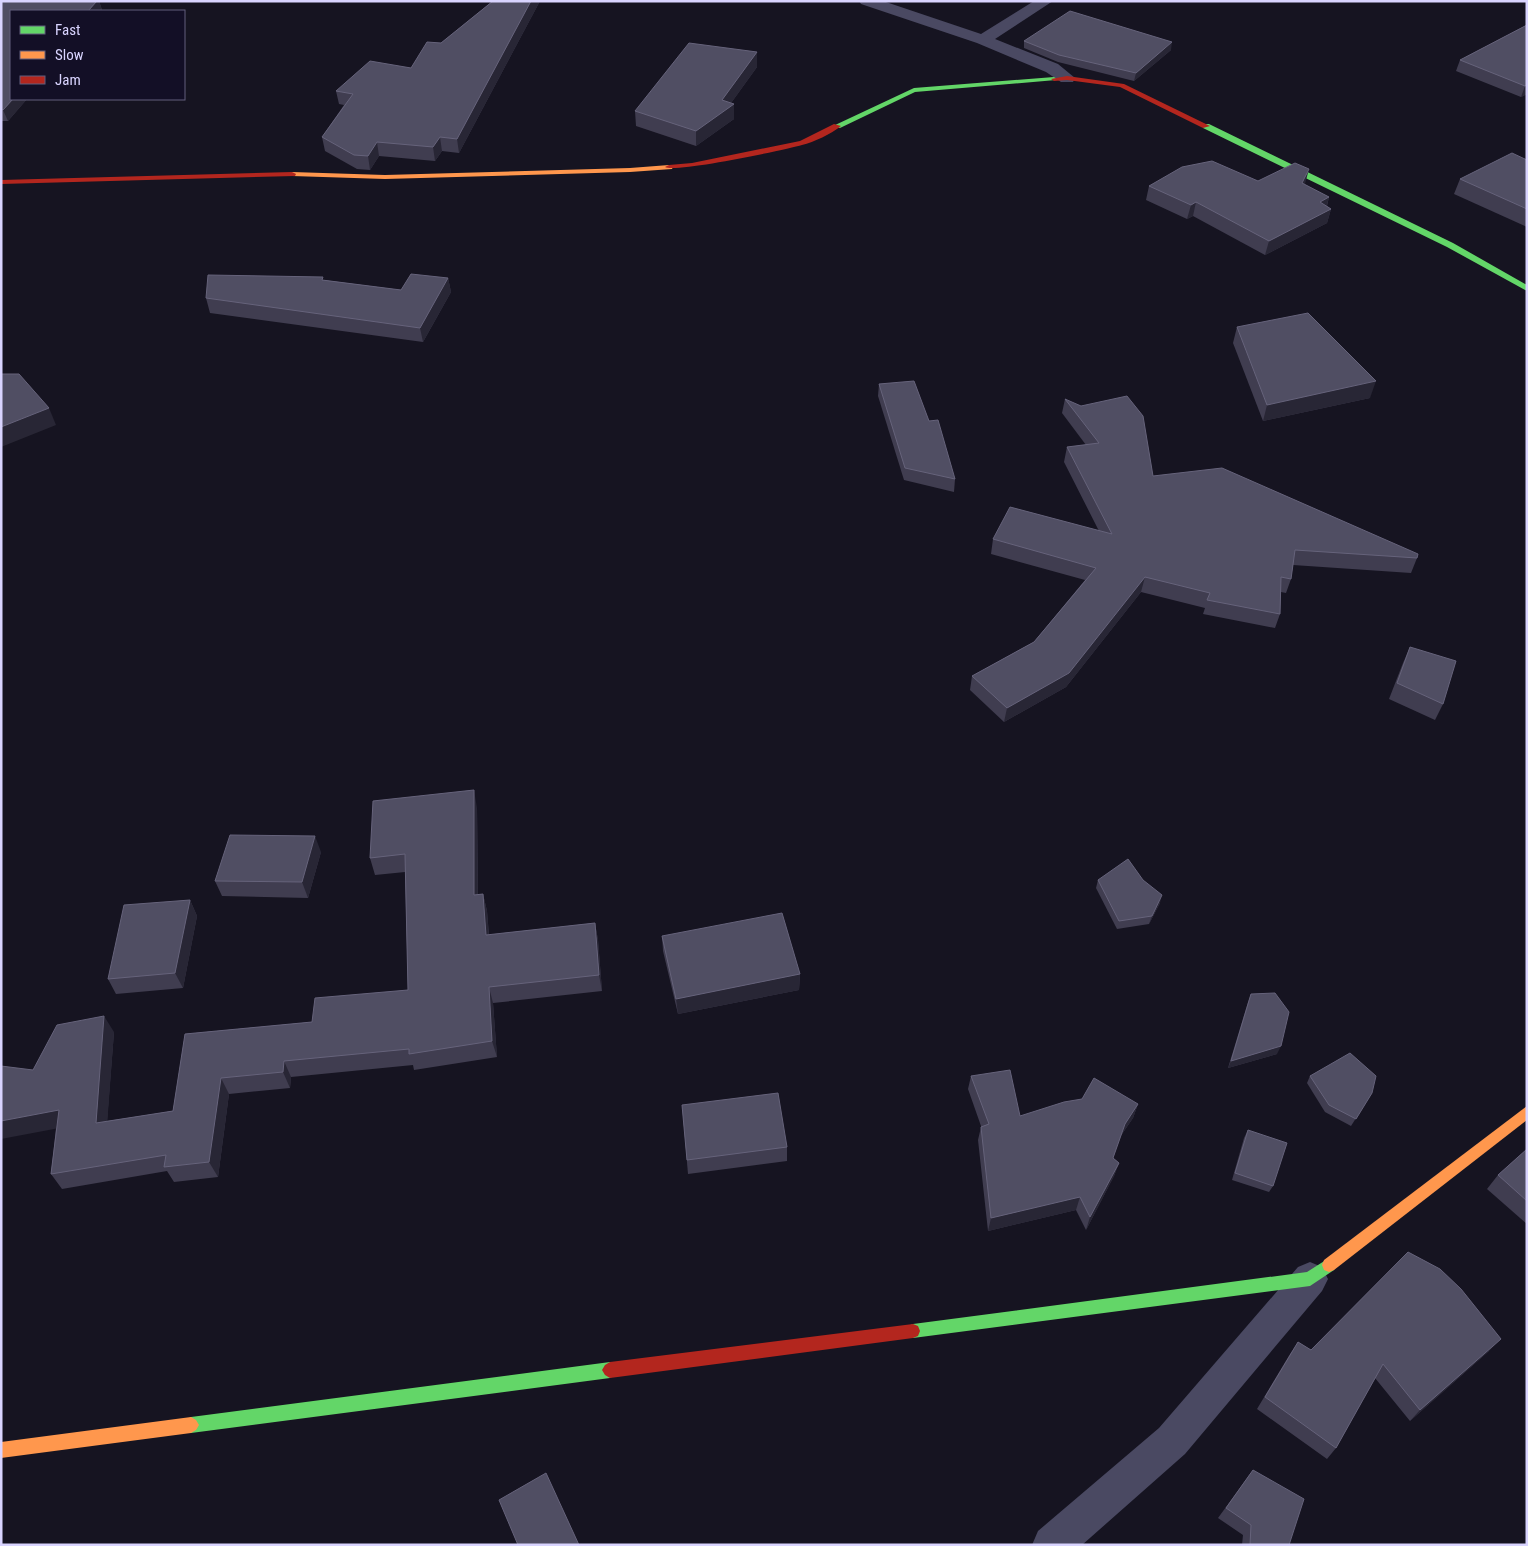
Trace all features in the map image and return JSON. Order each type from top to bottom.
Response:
[{"type":"street","points":[[867,1],[983,40],[1052,68],[1067,78]]},
{"type":"street","points":[[983,40],[1045,1]]},
{"type":"street","points":[[1,182],[293,174],[385,176],[630,170],[692,165],[802,143],[914,90],[1067,78],[1122,85],[1450,244],[1527,289]]},
{"type":"street","points":[[1052,1545],[1172,1441],[1310,1279],[1527,1112]]},
{"type":"street","points":[[1,1450],[1310,1279]]},
{"type":"building","points":[[1,1],[97,1],[89,10],[10,10],[10,100],[12,100],[3,110],[1,109]]},
{"type":"building","points":[[493,1],[531,1],[457,139],[440,137],[433,147],[377,142],[368,156],[354,155],[322,137],[353,94],[336,91],[370,61],[411,68],[427,42],[441,43]]},
{"type":"building","points":[[1070,11],[1172,42],[1136,73],[1059,55],[1024,41]]},
{"type":"building","points":[[1527,25],[1527,85],[1525,86],[1460,60]]},
{"type":"building","points":[[689,43],[757,52],[722,100],[734,104],[696,131],[635,111]]},
{"type":"building","points":[[1512,153],[1527,160],[1527,209],[1460,179]]},
{"type":"building","points":[[1212,161],[1258,181],[1295,163],[1309,169],[1302,183],[1329,197],[1320,202],[1331,209],[1269,241],[1196,202],[1191,205],[1149,186],[1182,167]]},
{"type":"building","points":[[411,274],[448,278],[420,328],[206,298],[208,275],[323,277],[322,280],[401,290]]},
{"type":"building","points":[[1308,313],[1376,381],[1267,405],[1237,327]]},
{"type":"building","points":[[1,374],[19,374],[49,408],[1,427]]},
{"type":"building","points":[[914,381],[929,421],[938,420],[955,479],[905,468],[879,384]]},
{"type":"building","points":[[1127,396],[1143,416],[1153,476],[1222,468],[1418,554],[1417,558],[1295,550],[1291,579],[1281,577],[1280,614],[1207,600],[1210,593],[1145,577],[1069,673],[1007,708],[972,676],[1034,642],[1096,568],[993,539],[1010,507],[1112,534],[1067,447],[1099,443],[1065,399],[1081,406]]},
{"type":"building","points":[[1410,647],[1456,661],[1443,704],[1397,683]]},
{"type":"building","points":[[474,790],[474,895],[483,894],[486,935],[595,923],[599,975],[489,987],[492,1041],[409,1054],[409,1049],[284,1061],[283,1072],[221,1078],[209,1162],[164,1167],[166,1155],[51,1174],[59,1110],[1,1121],[1,1066],[33,1070],[57,1025],[104,1016],[96,1123],[173,1111],[185,1034],[312,1022],[315,998],[408,990],[405,854],[370,858],[373,801]]},
{"type":"building","points":[[230,835],[315,836],[302,882],[215,881]]},
{"type":"building","points":[[1128,859],[1143,880],[1162,895],[1152,916],[1119,921],[1098,880]]},
{"type":"building","points":[[190,900],[175,973],[108,979],[124,905]]},
{"type":"building","points":[[782,913],[800,974],[676,999],[662,936]]},
{"type":"building","points":[[1275,993],[1289,1012],[1281,1046],[1231,1061],[1251,994]]},
{"type":"building","points":[[1350,1053],[1376,1076],[1372,1093],[1356,1119],[1329,1105],[1310,1076]]},
{"type":"building","points":[[1010,1070],[1020,1116],[1064,1102],[1082,1099],[1094,1078],[1138,1104],[1125,1124],[1113,1158],[1119,1163],[1090,1217],[1080,1197],[991,1218],[981,1127],[989,1124],[971,1076]]},
{"type":"building","points":[[778,1093],[787,1147],[687,1160],[682,1105]]},
{"type":"building","points":[[1248,1130],[1287,1143],[1273,1186],[1235,1173]]},
{"type":"building","points":[[1527,1149],[1527,1201],[1498,1175]]},
{"type":"building","points":[[1408,1252],[1440,1269],[1461,1289],[1501,1339],[1420,1410],[1383,1364],[1336,1448],[1265,1397],[1298,1342],[1311,1350]]},
{"type":"building","points":[[1253,1470],[1304,1499],[1289,1545],[1250,1545],[1251,1525],[1226,1508]]},
{"type":"building","points":[[546,1473],[579,1545],[518,1545],[499,1500]]},
{"type":"traffic: fast","points":[[837,126],[914,90],[1054,79]]},
{"type":"traffic: fast","points":[[1206,126],[1450,245],[1527,289]]},
{"type":"traffic: fast","points":[[913,1331],[1310,1279],[1329,1265]]},
{"type":"traffic: fast","points":[[191,1425],[610,1370]]},
{"type":"traffic: slow","points":[[292,174],[385,177],[630,170],[669,167]]},
{"type":"traffic: slow","points":[[1329,1265],[1527,1112]]},
{"type":"traffic: slow","points":[[1,1450],[191,1425]]},
{"type":"traffic: jam","points":[[1054,79],[1067,78],[1122,85],[1206,126]]},
{"type":"traffic: jam","points":[[669,167],[692,165],[802,143],[837,126]]},
{"type":"traffic: jam","points":[[1,182],[292,174]]},
{"type":"traffic: jam","points":[[610,1370],[913,1331]]}]
